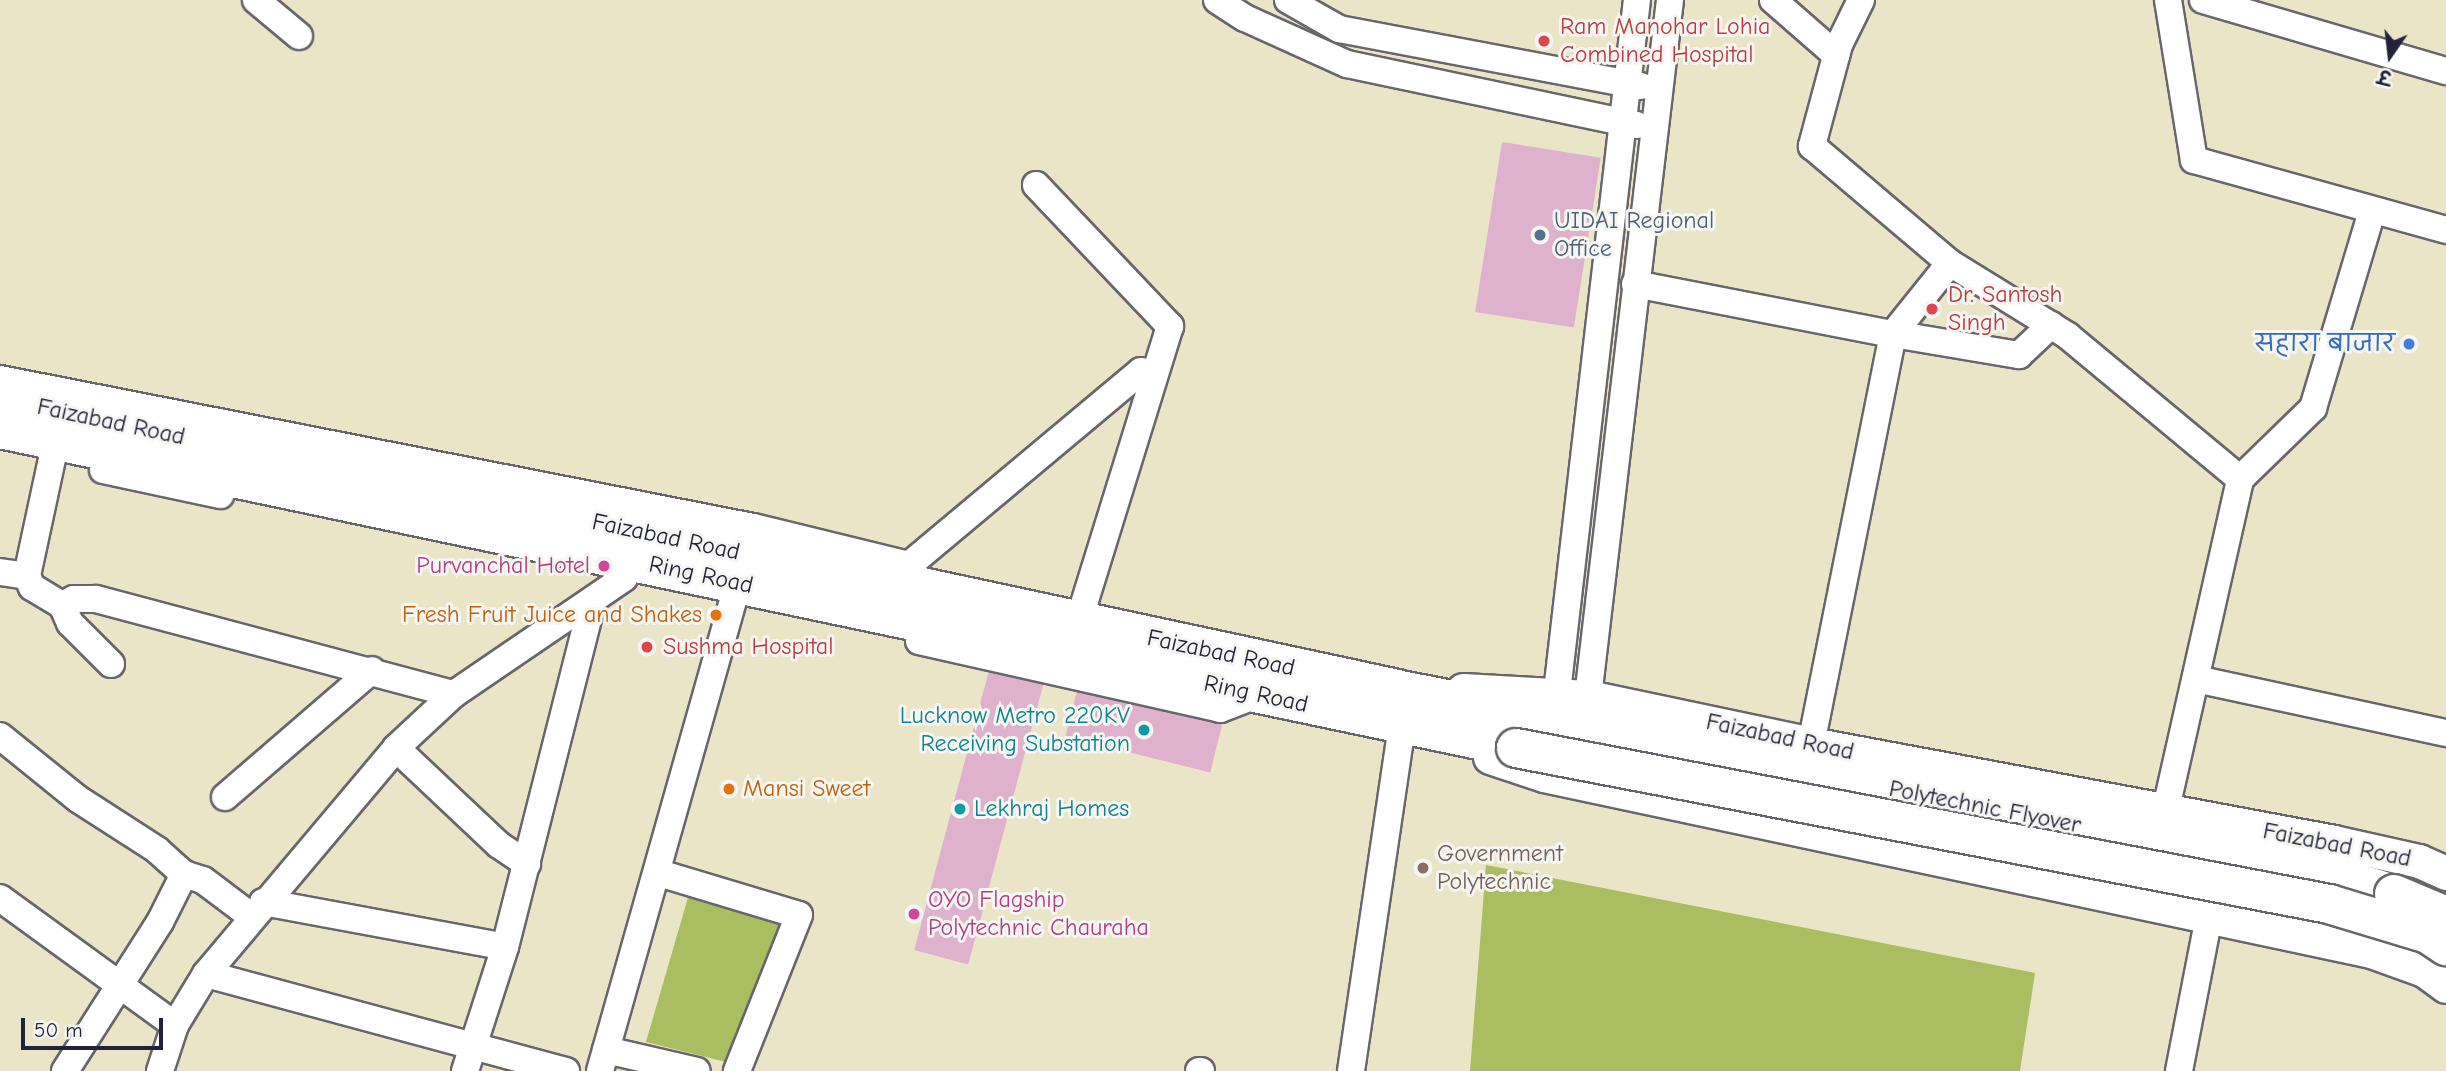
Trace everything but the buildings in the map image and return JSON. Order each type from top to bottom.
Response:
[{"type":"highway","name":"Faizabad Road","points":[[0,399],[743,566],[915,576],[1078,623],[1399,708]]},
{"type":"highway","name":"Ring Road","points":[[0,429],[743,566],[1256,695],[1399,708]]},
{"type":"highway","name":"Polytechnic Flyover","points":[[1399,708],[2331,876],[2393,894],[2446,916]]},
{"type":"highway","name":"Polytechnic Flyover","points":[[1518,731],[2329,904],[2428,934],[2439,967]]},
{"type":"main road","name":"Faizabad Road","points":[[1399,708],[1572,695],[1811,744],[2411,859],[2446,873]]},
{"type":"main road","name":"Faizabad Road","points":[[1399,708],[1544,775],[2439,967]]},
{"type":"main road","points":[[2371,951],[2399,901],[2411,859]]},
{"type":"main road","points":[[2439,967],[2446,930]]},
{"type":"street","points":[[256,0],[299,36]]},
{"type":"street","points":[[1217,0],[1245,18],[1347,64],[1652,128]]},
{"type":"street","points":[[1288,0],[1339,29],[1657,89]]},
{"type":"street","points":[[1572,695],[1578,503],[1624,83],[1637,0]]},
{"type":"street","points":[[1572,695],[1610,507],[1652,128],[1670,0]]},
{"type":"street","points":[[1773,0],[1836,55]]},
{"type":"street","points":[[1861,0],[1836,55],[1812,146],[1950,262],[2051,325],[2240,479]]},
{"type":"street","points":[[2168,0],[2194,160],[2446,230]]},
{"type":"street","points":[[2203,0],[2446,71]]},
{"type":"street","points":[[1465,89],[1472,55]]},
{"type":"street","points":[[1036,185],[1170,326],[1078,623]]},
{"type":"street","points":[[2165,813],[2240,479],[2313,408],[2372,211]]},
{"type":"street","points":[[1811,744],[1893,334],[1950,262]]},
{"type":"street","points":[[1635,284],[1893,334],[2019,355],[2051,325]]},
{"type":"street","points":[[915,576],[1141,371],[1155,374]]},
{"type":"street","points":[[0,379],[743,566]]},
{"type":"street","points":[[0,448],[624,579],[743,566]]},
{"type":"street","points":[[52,459],[27,576],[32,587],[62,605],[70,623],[111,664]]},
{"type":"street","points":[[1578,503],[1610,507]]},
{"type":"street","points":[[697,1071],[603,1061],[659,873],[743,566]]},
{"type":"street","points":[[0,572],[27,576]]},
{"type":"street","points":[[160,1071],[176,1025],[206,974],[257,909],[396,748],[454,694],[624,579]]},
{"type":"street","points":[[62,605],[74,599],[96,600],[372,670],[454,694]]},
{"type":"street","points":[[468,1059],[505,947],[593,600]]},
{"type":"street","points":[[225,797],[372,670]]},
{"type":"street","points":[[2196,678],[2446,733]]},
{"type":"street","points":[[1351,1071],[1399,708]]},
{"type":"street","points":[[0,736],[78,799],[157,850],[184,874],[203,880],[257,909],[505,947]]},
{"type":"street","points":[[396,748],[499,845],[527,864]]},
{"type":"street","points":[[659,873],[799,915],[737,1071]]},
{"type":"street","points":[[65,1071],[72,1054],[120,985],[184,874]]},
{"type":"street","points":[[0,898],[176,1025]]},
{"type":"street","points":[[2179,1071],[2209,917]]},
{"type":"street","points":[[206,974],[468,1059],[566,1071]]},
{"type":"green space","points":[[1486,865],[2035,973],[2020,1071],[1470,1071]]},
{"type":"green space","points":[[689,894],[782,923],[730,1063],[646,1042]]},
{"type":"place","name":"Ram Manohar Lohia Combined Hospital","points":[[1544,41]]},
{"type":"place","name":"UIDAI Regional Office","points":[[1540,235]]},
{"type":"place","name":"Dr. Santosh Singh","points":[[1932,309]]},
{"type":"place","name":"सहारा बाजार","points":[[2409,344]]},
{"type":"place","name":"Purvanchal Hotel","points":[[604,566]]},
{"type":"place","name":"Fresh Fruit Juice and Shakes","points":[[716,615]]},
{"type":"place","name":"Sushma Hospital","points":[[647,647]]},
{"type":"place","name":"Lucknow Metro 220KV Receiving Substation","points":[[1144,730]]},
{"type":"place","name":"Mansi Sweet","points":[[729,789]]},
{"type":"place","name":"Lekhraj Homes","points":[[960,809]]},
{"type":"place","name":"Government Polytechnic","points":[[1423,868]]},
{"type":"place","name":"OYO Flagship Polytechnic Chauraha","points":[[914,914]]}]
